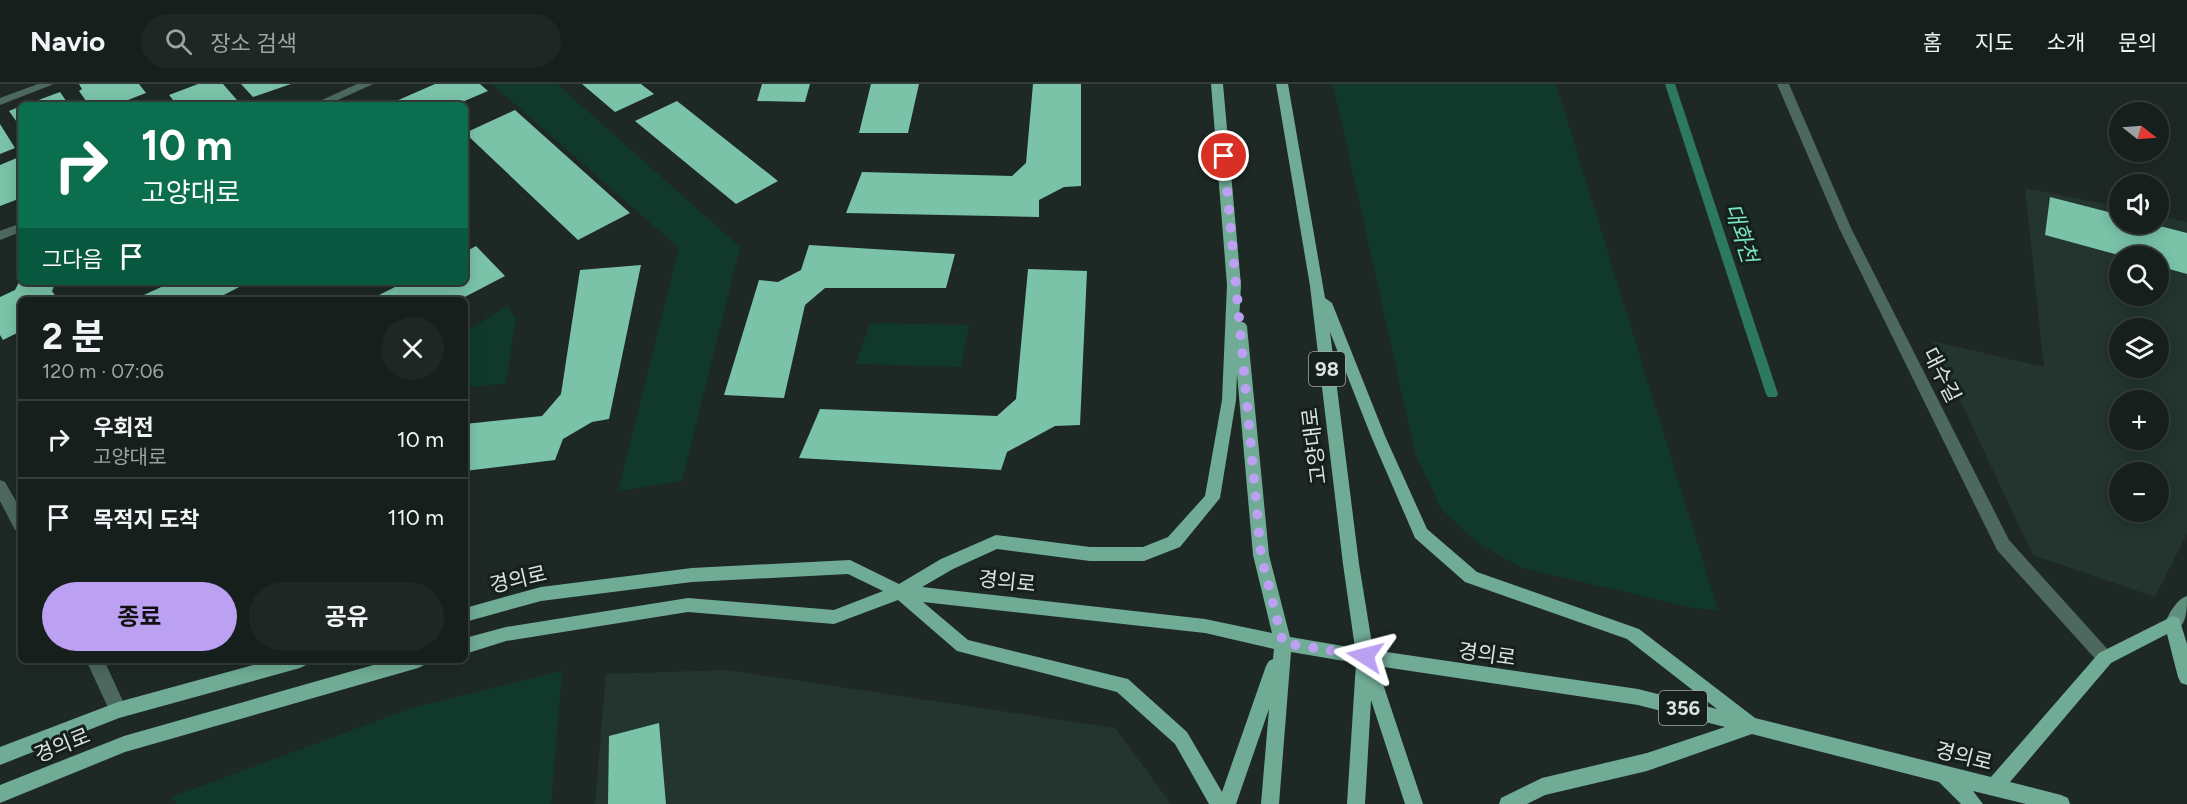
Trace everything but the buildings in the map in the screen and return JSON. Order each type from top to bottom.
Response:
[{"type":"main road","points":[[1217,84],[1261,555],[1283,643],[1270,804]]},
{"type":"main road","name":"고양대로","points":[[1282,84],[1317,286],[1351,564],[1365,656],[1356,804]]},
{"type":"main road","points":[[1219,804],[1181,738],[1122,685],[963,646],[900,591],[947,564],[996,542],[1090,554],[1143,554],[1174,542],[1212,498],[1229,400],[1234,285],[1220,109]]},
{"type":"main road","points":[[1317,286],[1346,352],[1378,436],[1421,533],[1471,577],[1633,634],[1753,726]]},
{"type":"main road","name":"경의로","points":[[468,614],[541,594],[692,575],[850,567],[900,591],[1205,626],[1283,643],[1444,670],[1638,697],[2061,804]]},
{"type":"main road","name":"경의로","points":[[468,645],[506,634],[688,605],[834,617],[900,591]]},
{"type":"main road","points":[[1995,786],[2105,658],[2173,623],[2187,603]]},
{"type":"main road","points":[[2173,623],[2187,677]]},
{"type":"main road","points":[[1227,804],[1283,643]]},
{"type":"main road","points":[[1365,656],[1414,804]]},
{"type":"main road","name":"경의로","points":[[0,756],[118,710],[289,663]]},
{"type":"main road","name":"경의로","points":[[0,794],[124,744],[408,663]]},
{"type":"main road","points":[[1508,804],[1542,787],[1647,762],[1753,726]]},
{"type":"main road","points":[[1944,774],[1974,804]]},
{"type":"street","points":[[0,102],[48,84]]},
{"type":"street","points":[[323,102],[368,84]]},
{"type":"street","name":"대수길","points":[[1783,84],[1845,228],[2003,544],[2105,658]]},
{"type":"street","points":[[0,236],[18,228]]},
{"type":"street","points":[[0,486],[18,519]]},
{"type":"street","points":[[96,663],[118,710]]},
{"type":"shaded area","points":[[2025,188],[2109,205],[2109,234],[2169,234],[2169,218],[2187,222],[2187,534],[2155,597],[2033,555],[1932,341],[2044,367]]},
{"type":"shaded area","points":[[727,670],[1115,728],[1171,804],[595,804],[606,674]]},
{"type":"green space","points":[[492,84],[557,84],[740,247],[682,481],[618,491],[679,248]]},
{"type":"green space","points":[[1333,84],[1556,84],[1718,610],[1693,608],[1523,568],[1479,544],[1442,510],[1415,453]]},
{"type":"green space","points":[[507,306],[516,318],[506,383],[468,388],[468,330]]},
{"type":"green space","points":[[870,323],[969,325],[961,367],[856,364]]},
{"type":"green space","points":[[562,671],[551,804],[176,804],[172,797],[412,708]]},
{"type":"waterway","name":"대화천","points":[[1670,84],[1772,394]]},
{"type":"route","points":[[1224,156],[1261,555],[1283,643],[1365,656]]}]
